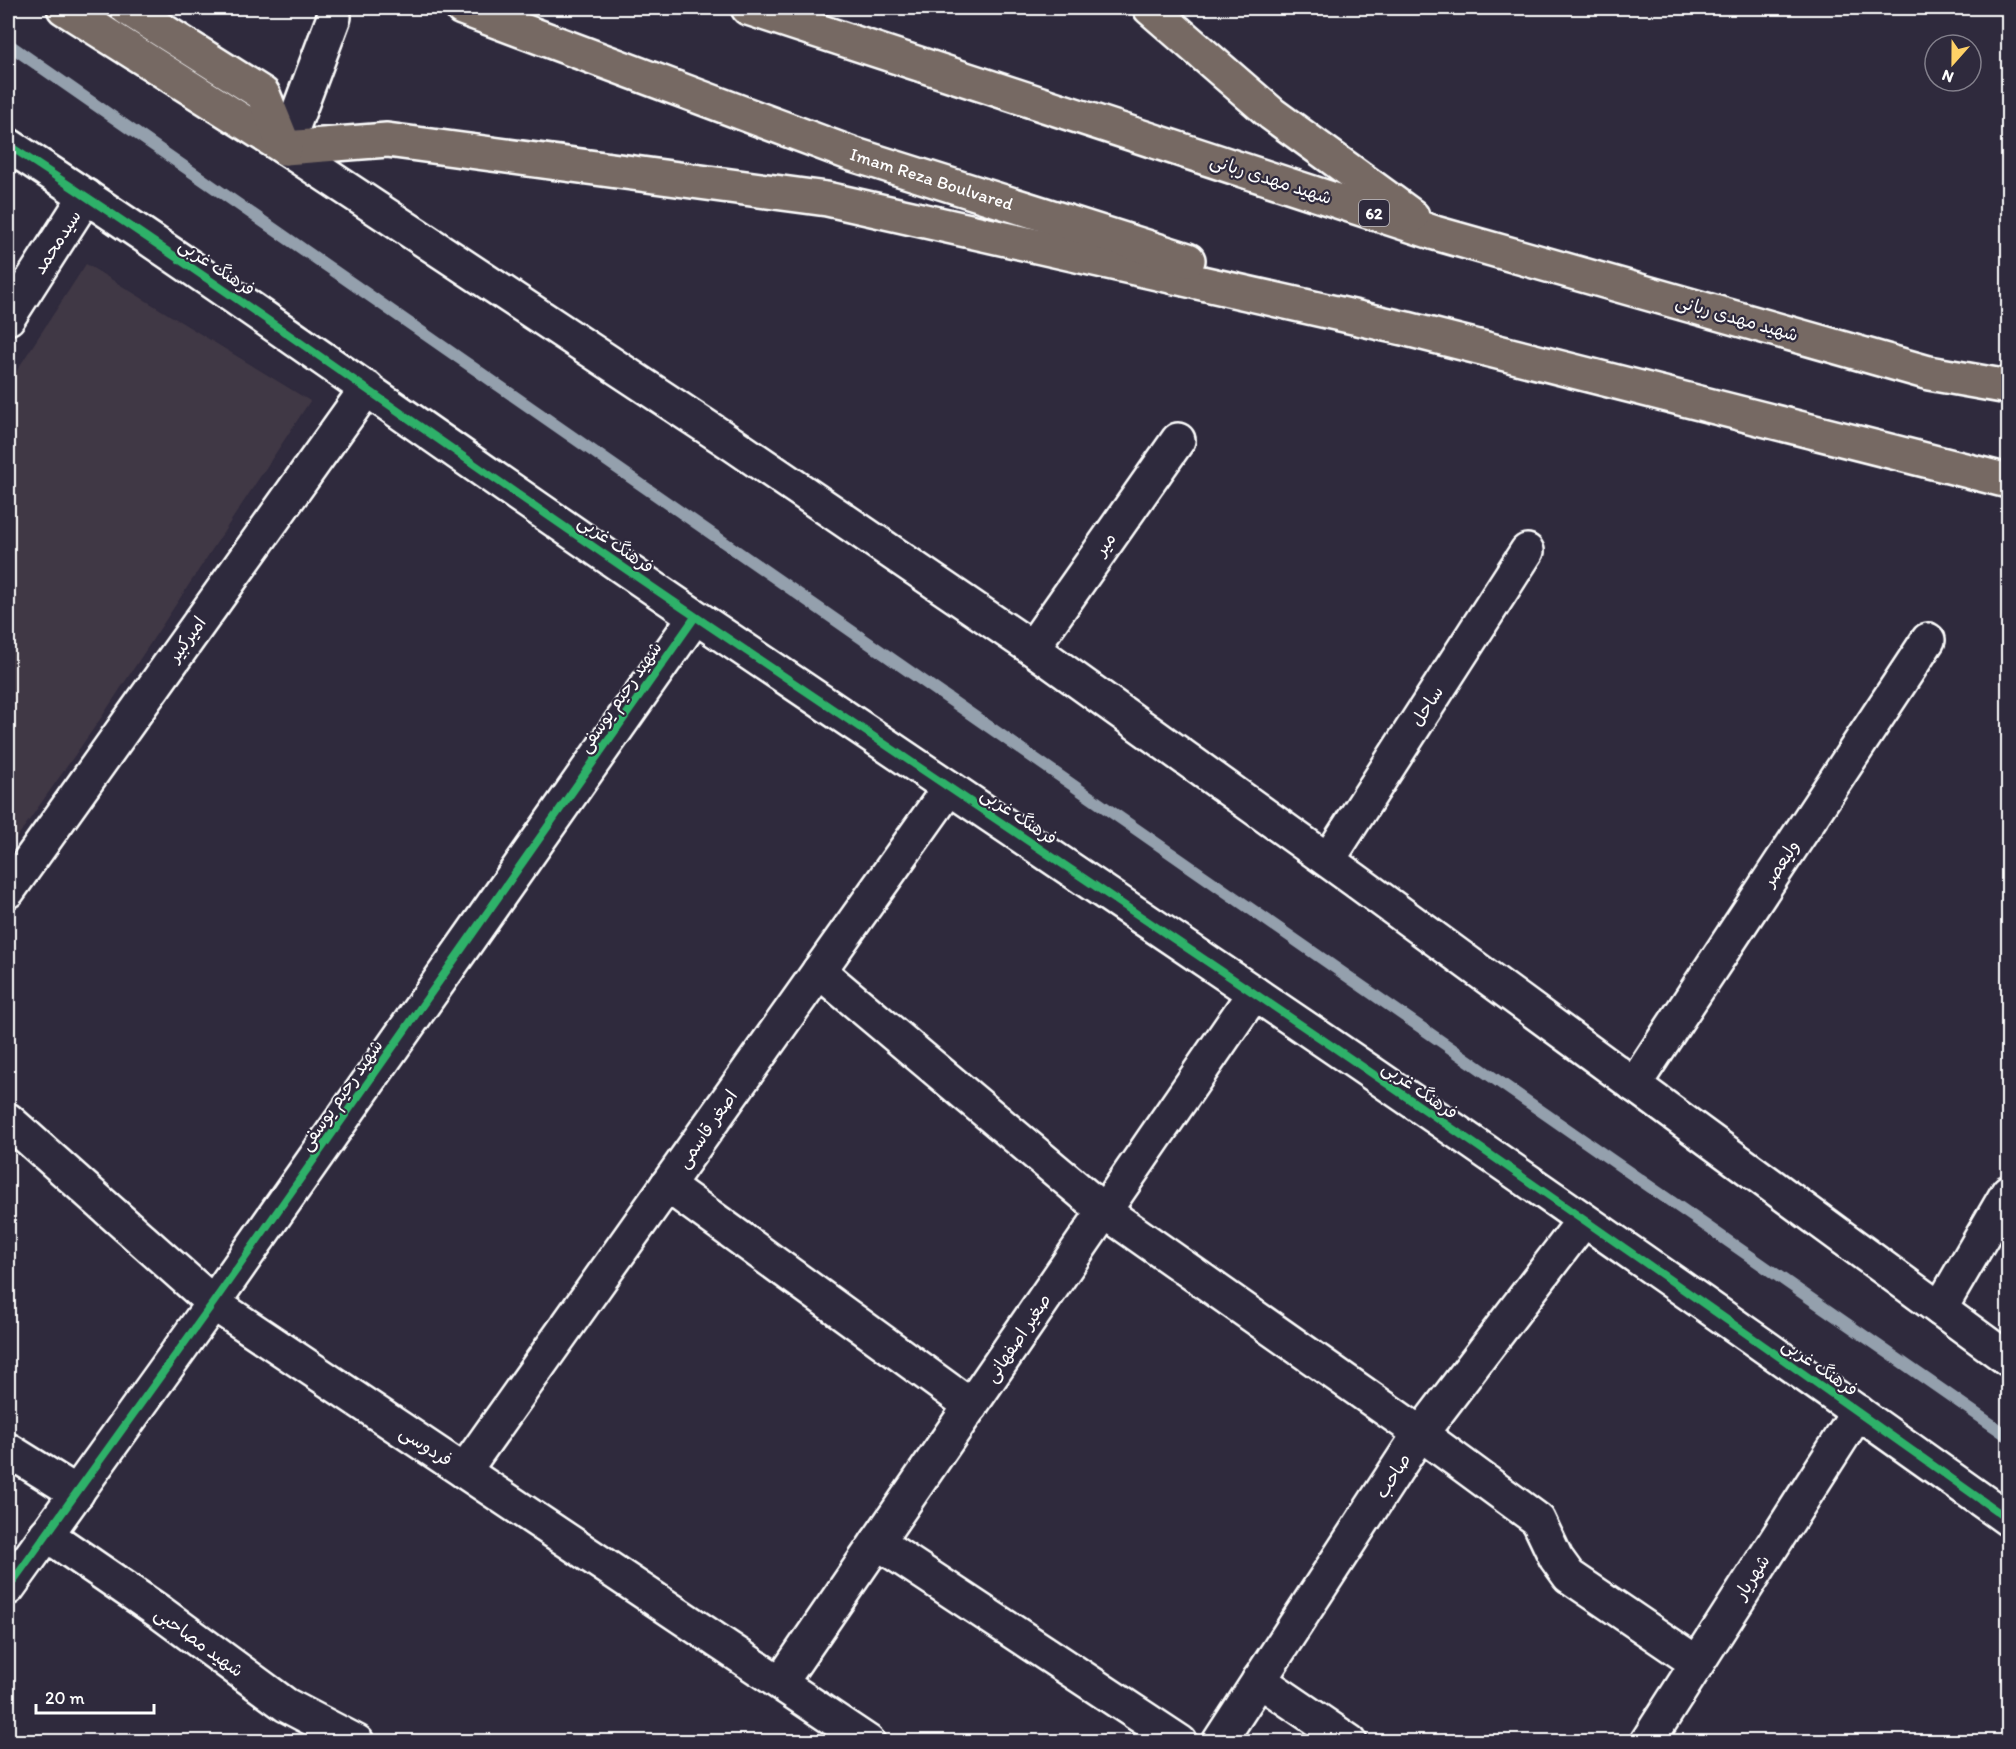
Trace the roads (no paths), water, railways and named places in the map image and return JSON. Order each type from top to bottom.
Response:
[{"type":"highway","points":[[64,8],[285,148],[387,140],[827,199],[1407,329],[2008,481]]},
{"type":"highway","points":[[127,8],[263,94],[285,148]]},
{"type":"highway","name":"Imam Reza Boulvared","points":[[462,8],[852,154],[1407,329]]},
{"type":"highway","name":"شهید مهدی ربانی","points":[[748,8],[1435,233],[1929,373],[2008,387]]},
{"type":"highway","points":[[1149,8],[1272,114],[1435,233]]},
{"type":"street","points":[[334,17],[285,148],[734,446],[1032,648],[1328,860],[2008,1359]]},
{"type":"street","name":"فرهنگ غربی","points":[[8,146],[86,196],[367,388],[695,617],[1254,993],[1858,1412],[2008,1519]]},
{"type":"street","name":"سیدمحمد","points":[[8,318],[86,196]]},
{"type":"street","name":"امیرکبیر","points":[[8,891],[367,388]]},
{"type":"street","name":"میر","points":[[1032,648],[1178,440]]},
{"type":"street","name":"ساحل","points":[[1328,860],[1527,551]]},
{"type":"street","name":"شهید رحیم یوسفی","points":[[8,1588],[213,1304],[695,617]]},
{"type":"street","name":"ولیعصر","points":[[1634,1085],[1928,640]]},
{"type":"street","name":"اصغر قاسمی","points":[[464,1470],[949,788]]},
{"type":"street","points":[[819,970],[1104,1211],[1421,1434],[1538,1520],[1556,1558],[1569,1576],[1697,1662]]},
{"type":"street","name":"صغیر اصفهانی","points":[[782,1682],[1254,993]]},
{"type":"street","name":"فردوسی","points":[[8,1120],[213,1304],[782,1682],[868,1742]]},
{"type":"street","points":[[667,1185],[971,1406]]},
{"type":"street","points":[[1940,1309],[2008,1192]]},
{"type":"street","name":"صاحب","points":[[1219,1742],[1421,1434],[1583,1221]]},
{"type":"street","name":"شهریار","points":[[1647,1742],[1858,1412]]},
{"type":"street","points":[[8,1450],[76,1493]]},
{"type":"street","name":"شهید مصاحبی","points":[[46,1534],[161,1613],[286,1705],[357,1742]]},
{"type":"street","points":[[877,1542],[1180,1742]]},
{"type":"street","points":[[1259,1680],[1350,1742]]},
{"type":"waterway","points":[[8,44],[2008,1436]]}]
